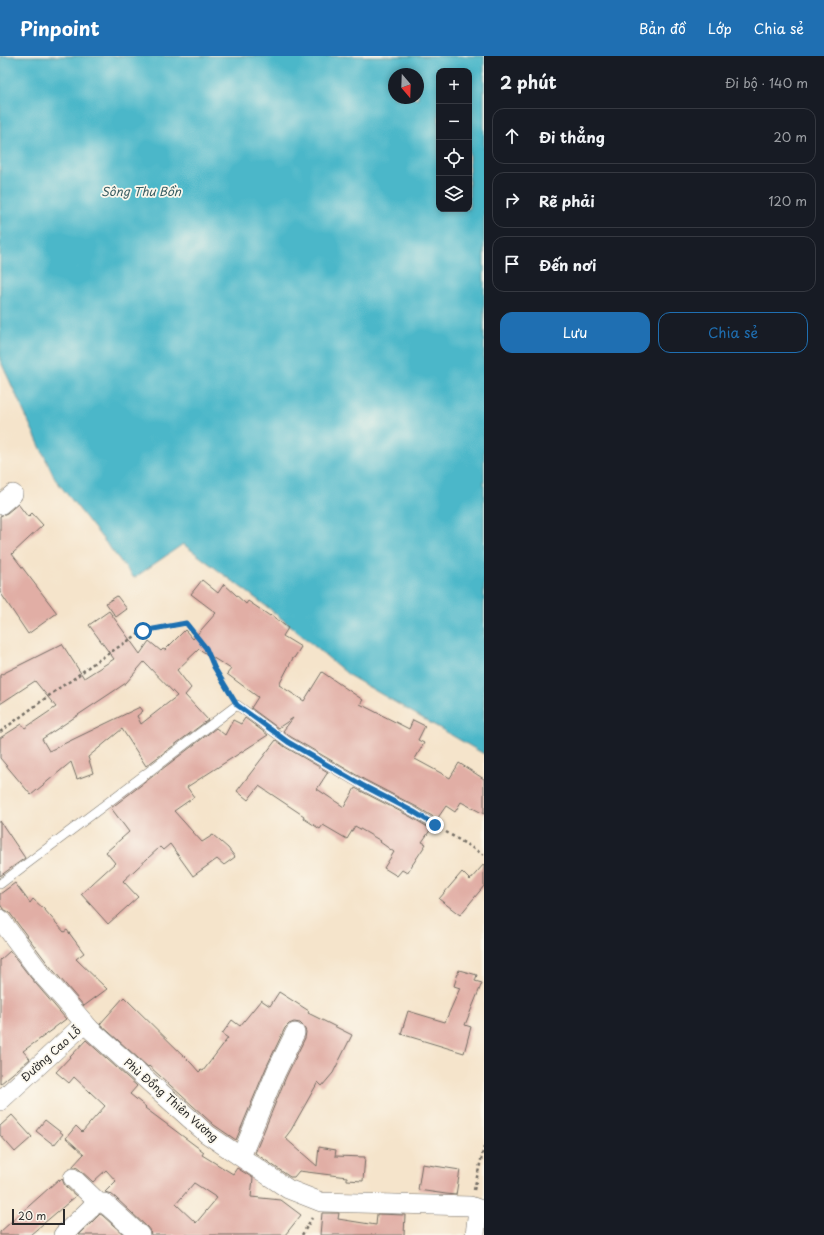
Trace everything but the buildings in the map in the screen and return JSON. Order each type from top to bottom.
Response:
[{"type":"street","name":"Phù Đổng Thiên Vương","points":[[0,919],[39,971],[90,1028],[207,1134],[288,1189],[321,1202],[478,1208]]},
{"type":"street","name":"Đường Cao Lỗ","points":[[0,1101],[85,1023]]},
{"type":"street","points":[[241,1157],[276,1072],[295,1033]]},
{"type":"street","points":[[73,1178],[99,1203],[109,1207],[140,1235]]},
{"type":"street","points":[[63,1235],[94,1205],[99,1203]]},
{"type":"street","points":[[475,1235],[478,1208]]},
{"type":"lane","points":[[0,884],[237,705],[288,742],[435,825]]},
{"type":"path","points":[[0,732],[91,665],[143,631],[186,623],[206,648],[214,667],[237,705]]},
{"type":"path","points":[[435,825],[484,855]]},
{"type":"path","points":[[478,1208],[484,1147]]},
{"type":"water","name":"Sông Thu Bồn","points":[[0,56],[484,56],[484,754],[350,676],[270,609],[183,544],[134,578],[55,479],[0,360]]},
{"type":"route","points":[[143,631],[186,623],[206,648],[214,667],[237,705],[288,742],[435,825]]}]
